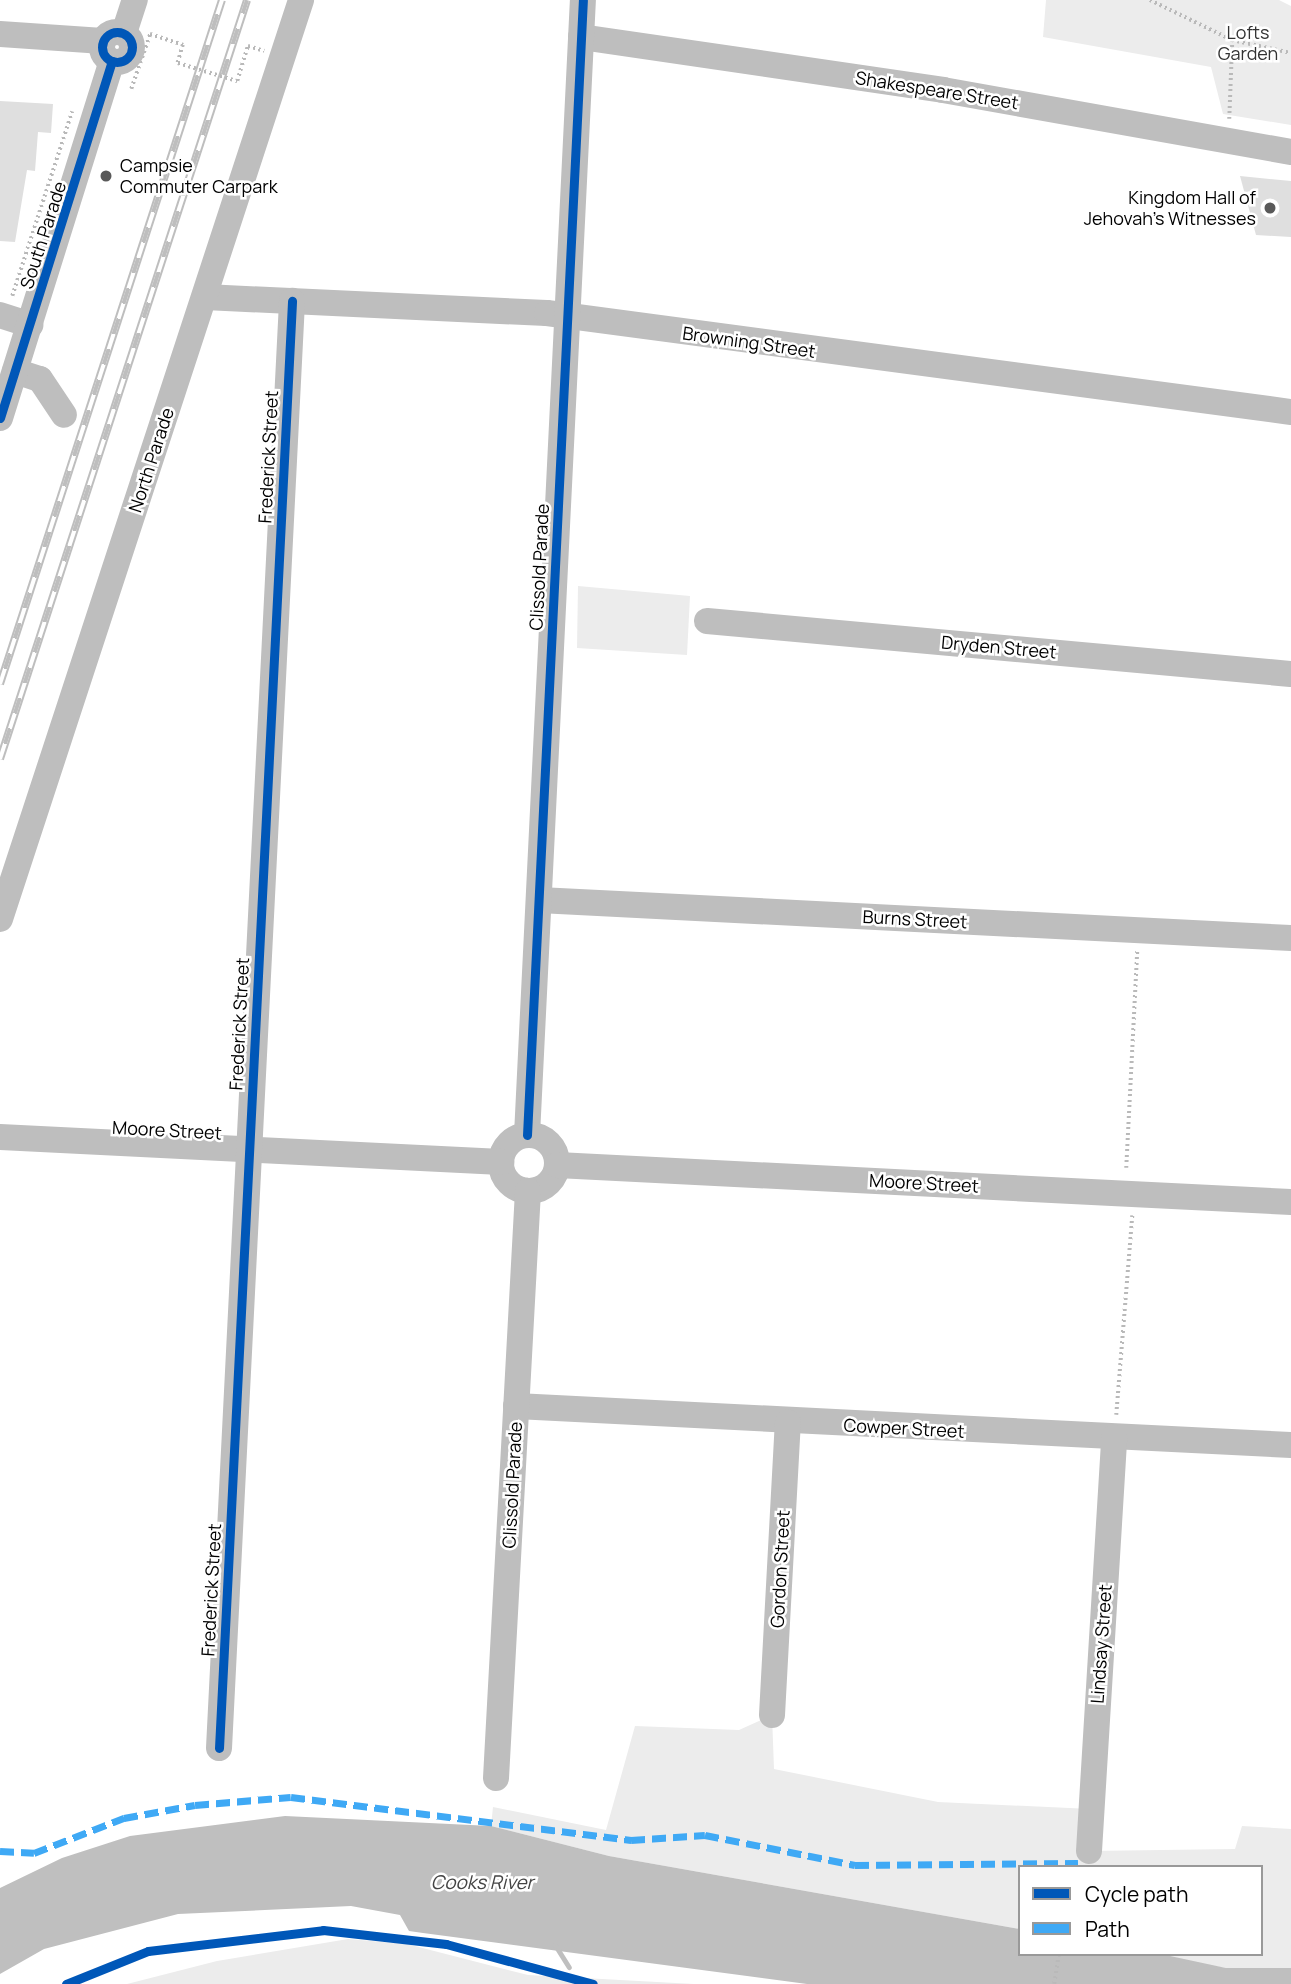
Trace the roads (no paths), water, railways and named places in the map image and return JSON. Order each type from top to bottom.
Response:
[{"type":"street","name":"South Parade","points":[[0,418],[113,45],[135,0]]},
{"type":"street","name":"North Parade","points":[[0,919],[301,0]]},
{"type":"street","name":"Clissold Parade","points":[[527,1135],[583,0]]},
{"type":"street","points":[[0,34],[113,45]]},
{"type":"street","name":"Shakespeare Street","points":[[582,37],[1291,152]]},
{"type":"street","name":"Browning Street","points":[[205,297],[547,313],[567,320],[1291,412]]},
{"type":"street","name":"Frederick Street","points":[[219,1748],[292,300]]},
{"type":"street","points":[[3,316],[30,325]]},
{"type":"street","points":[[15,371],[40,379],[64,415]]},
{"type":"street","name":"Dryden Street","points":[[707,621],[1291,674]]},
{"type":"street","name":"Burns Street","points":[[539,901],[1291,938]]},
{"type":"street","points":[[527,1135],[552,1147],[557,1165],[545,1186],[528,1191],[510,1183],[501,1162],[510,1142],[527,1135]]},
{"type":"street","name":"Moore Street","points":[[0,1137],[501,1162]]},
{"type":"street","name":"Moore Street","points":[[557,1165],[1291,1202]]},
{"type":"street","name":"Clissold Parade","points":[[496,1778],[528,1191]]},
{"type":"street","name":"Cowper Street","points":[[516,1406],[1291,1446]]},
{"type":"street","name":"Gordon Street","points":[[772,1715],[788,1422]]},
{"type":"street","name":"Lindsay Street","points":[[1089,1851],[1114,1438]]},
{"type":"water","name":"Cooks River","points":[[285,1816],[491,1826],[609,1856],[1018,1929],[1018,1956],[1170,1956],[1226,1968],[1291,1968],[1291,1984],[807,1984],[409,1931],[400,1915],[351,1906],[178,1914],[44,1949],[0,1974],[0,1888],[62,1858],[130,1836]]},
{"type":"waterway","points":[[555,1945],[569,1967]]},
{"type":"railway","points":[[0,684],[222,0]]},
{"type":"railway","points":[[0,759],[247,0]]},
{"type":"place","name":"Campsie Commuter Carpark","points":[[106,176]]},
{"type":"place","name":"Kingdom Hall of Jehovah's Witnesses","points":[[1270,208]]},
{"type":"park label","name":"Lofts Garden","points":[[1248,43]]}]
